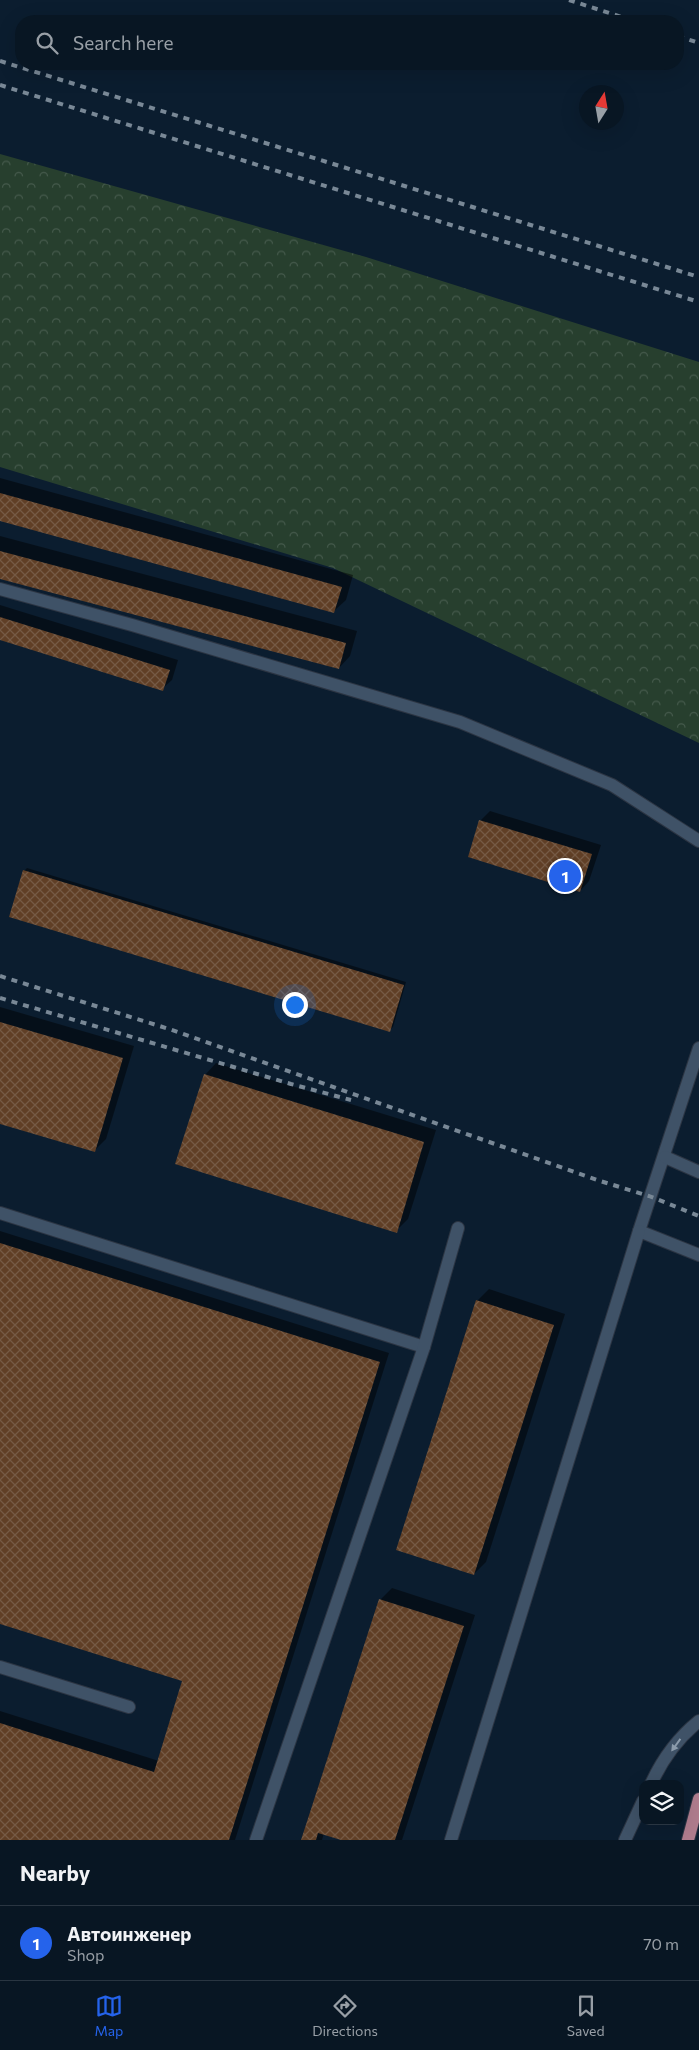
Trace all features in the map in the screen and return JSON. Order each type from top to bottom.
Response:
[{"type":"main road","points":[[688,1840],[699,1799]]},
{"type":"street","points":[[0,589],[132,625],[460,722],[612,785],[699,841]]},
{"type":"street","points":[[451,1840],[649,1196],[665,1157],[699,1048]]},
{"type":"street","points":[[665,1157],[699,1172]]},
{"type":"street","points":[[0,1213],[424,1347]]},
{"type":"street","points":[[256,1840],[424,1347],[458,1228]]},
{"type":"street","points":[[639,1231],[699,1255]]},
{"type":"street","points":[[0,1667],[129,1707]]},
{"type":"street","points":[[653,1780],[656,1772],[686,1732],[699,1721]]},
{"type":"street","points":[[625,1840],[639,1810]]},
{"type":"green space","points":[[0,154],[366,257],[699,362],[699,743],[333,568],[0,467]]},
{"type":"building","points":[[0,493],[342,587],[334,613],[0,521]]},
{"type":"building","points":[[0,551],[346,643],[339,669],[0,579]]},
{"type":"building","points":[[0,617],[170,670],[163,691],[0,640]]},
{"type":"building","points":[[479,820],[592,854],[580,892],[468,857]]},
{"type":"building","points":[[23,870],[404,985],[390,1032],[9,917]]},
{"type":"building","points":[[0,1022],[123,1058],[95,1152],[0,1124]]},
{"type":"building","points":[[204,1074],[424,1142],[397,1233],[175,1164]]},
{"type":"building","points":[[0,1243],[380,1362],[229,1840],[0,1840],[0,1723],[154,1772],[182,1681],[0,1624]]},
{"type":"building","points":[[476,1300],[554,1325],[474,1575],[396,1550]]},
{"type":"building","points":[[379,1599],[464,1626],[395,1840],[341,1840],[318,1833],[316,1840],[301,1840]]},
{"type":"railway","points":[[569,0],[615,15]]},
{"type":"railway","points":[[684,38],[699,43]]},
{"type":"railway","points":[[0,61],[15,66]]},
{"type":"railway","points":[[29,70],[699,277]]},
{"type":"railway","points":[[0,85],[699,302]]},
{"type":"railway","points":[[0,976],[169,1029],[597,1180],[649,1196],[699,1216]]},
{"type":"railway","points":[[0,998],[351,1100]]},
{"type":"place","name":"Автоинженер","points":[[565,876]]}]
